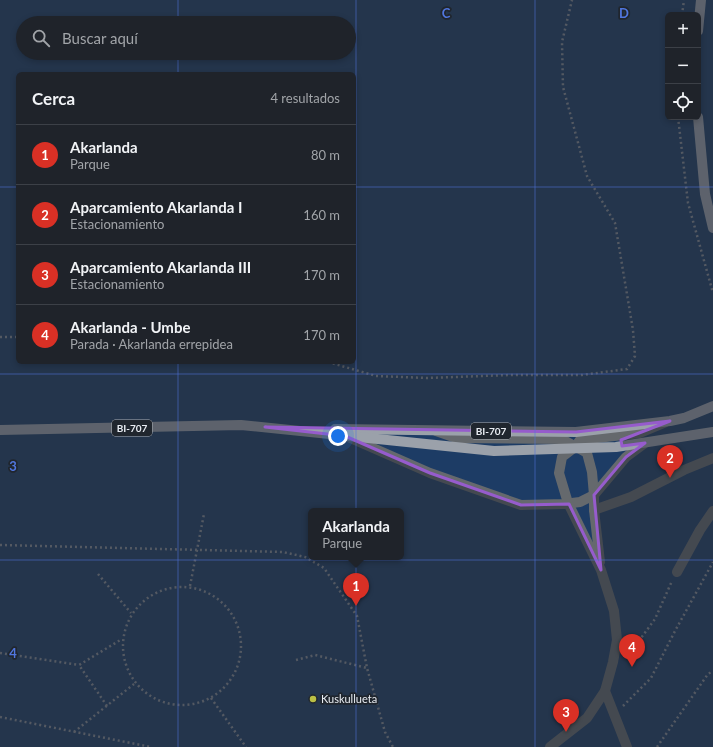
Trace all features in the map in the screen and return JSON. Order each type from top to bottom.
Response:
[{"type":"main road","points":[[700,12],[701,2]]},
{"type":"main road","points":[[698,120],[705,194],[713,228]]},
{"type":"main road","name":"BI-707","points":[[265,427],[434,431],[576,432],[670,421],[684,418],[713,406]]},
{"type":"main road","name":"BI-707","points":[[0,430],[241,425],[494,451],[616,447],[713,432]]},
{"type":"street","points":[[550,747],[587,718],[605,690],[613,662],[617,640],[614,611],[601,570],[568,503],[559,473],[562,457],[575,448],[580,440],[640,433],[670,421]]},
{"type":"street","points":[[434,431],[456,438],[562,439],[575,448],[587,453],[592,472],[594,510],[601,570]]},
{"type":"street","points":[[345,436],[430,473],[521,505],[580,502],[594,495],[626,457],[645,443]]},
{"type":"street","points":[[594,510],[631,497],[684,470],[713,458]]},
{"type":"street","points":[[677,572],[700,530],[713,511]]},
{"type":"street","points":[[605,690],[627,747]]},
{"type":"path","points":[[335,364],[376,376],[427,378],[510,375],[582,375],[627,369],[635,356],[633,330],[615,223],[587,176],[563,87],[562,42],[572,0]]},
{"type":"path","points":[[682,12],[684,0]]},
{"type":"path","points":[[678,120],[688,203],[713,293]]},
{"type":"path","points":[[0,337],[16,337]]},
{"type":"path","points":[[190,586],[204,514]]},
{"type":"path","points":[[0,545],[283,552],[308,559]]},
{"type":"path","points":[[310,560],[324,568],[357,616],[367,668],[385,732],[393,747]]},
{"type":"path","points":[[614,714],[651,678],[674,631],[713,562]]},
{"type":"path","points":[[613,662],[630,653],[655,619],[677,572]]},
{"type":"path","points":[[98,574],[131,613]]},
{"type":"path","points":[[190,586],[211,593],[227,606],[238,625],[242,650],[236,671],[221,691],[211,698],[197,704],[177,706],[153,699],[134,684],[122,639],[127,618],[131,613],[141,600],[161,589],[190,586]]},
{"type":"path","points":[[0,653],[78,665],[122,639]]},
{"type":"path","points":[[296,660],[315,655],[367,668]]},
{"type":"path","points":[[78,665],[107,706]]},
{"type":"path","points":[[657,747],[708,674],[713,671]]},
{"type":"path","points":[[73,732],[134,684]]},
{"type":"path","points":[[211,698],[246,747]]},
{"type":"path","points":[[0,717],[152,747]]},
{"type":"path","points":[[129,747],[134,743]]},
{"type":"highlighted area","points":[[670,421],[621,440],[622,446],[645,443],[626,457],[594,495],[601,570],[569,504],[521,505],[430,473],[345,436],[265,427],[576,432]]},
{"type":"shaded area","points":[[0,0],[713,0],[713,747],[0,747]]},
{"type":"place","name":"Aparcamiento Akarlanda I","points":[[670,478]]},
{"type":"place","name":"Akarlanda","points":[[356,606]]},
{"type":"place","name":"Akarlanda - Umbe","points":[[632,667]]},
{"type":"place","name":"Kuskullueta","points":[[313,699]]},
{"type":"place","name":"Aparcamiento Akarlanda III","points":[[566,732]]}]
